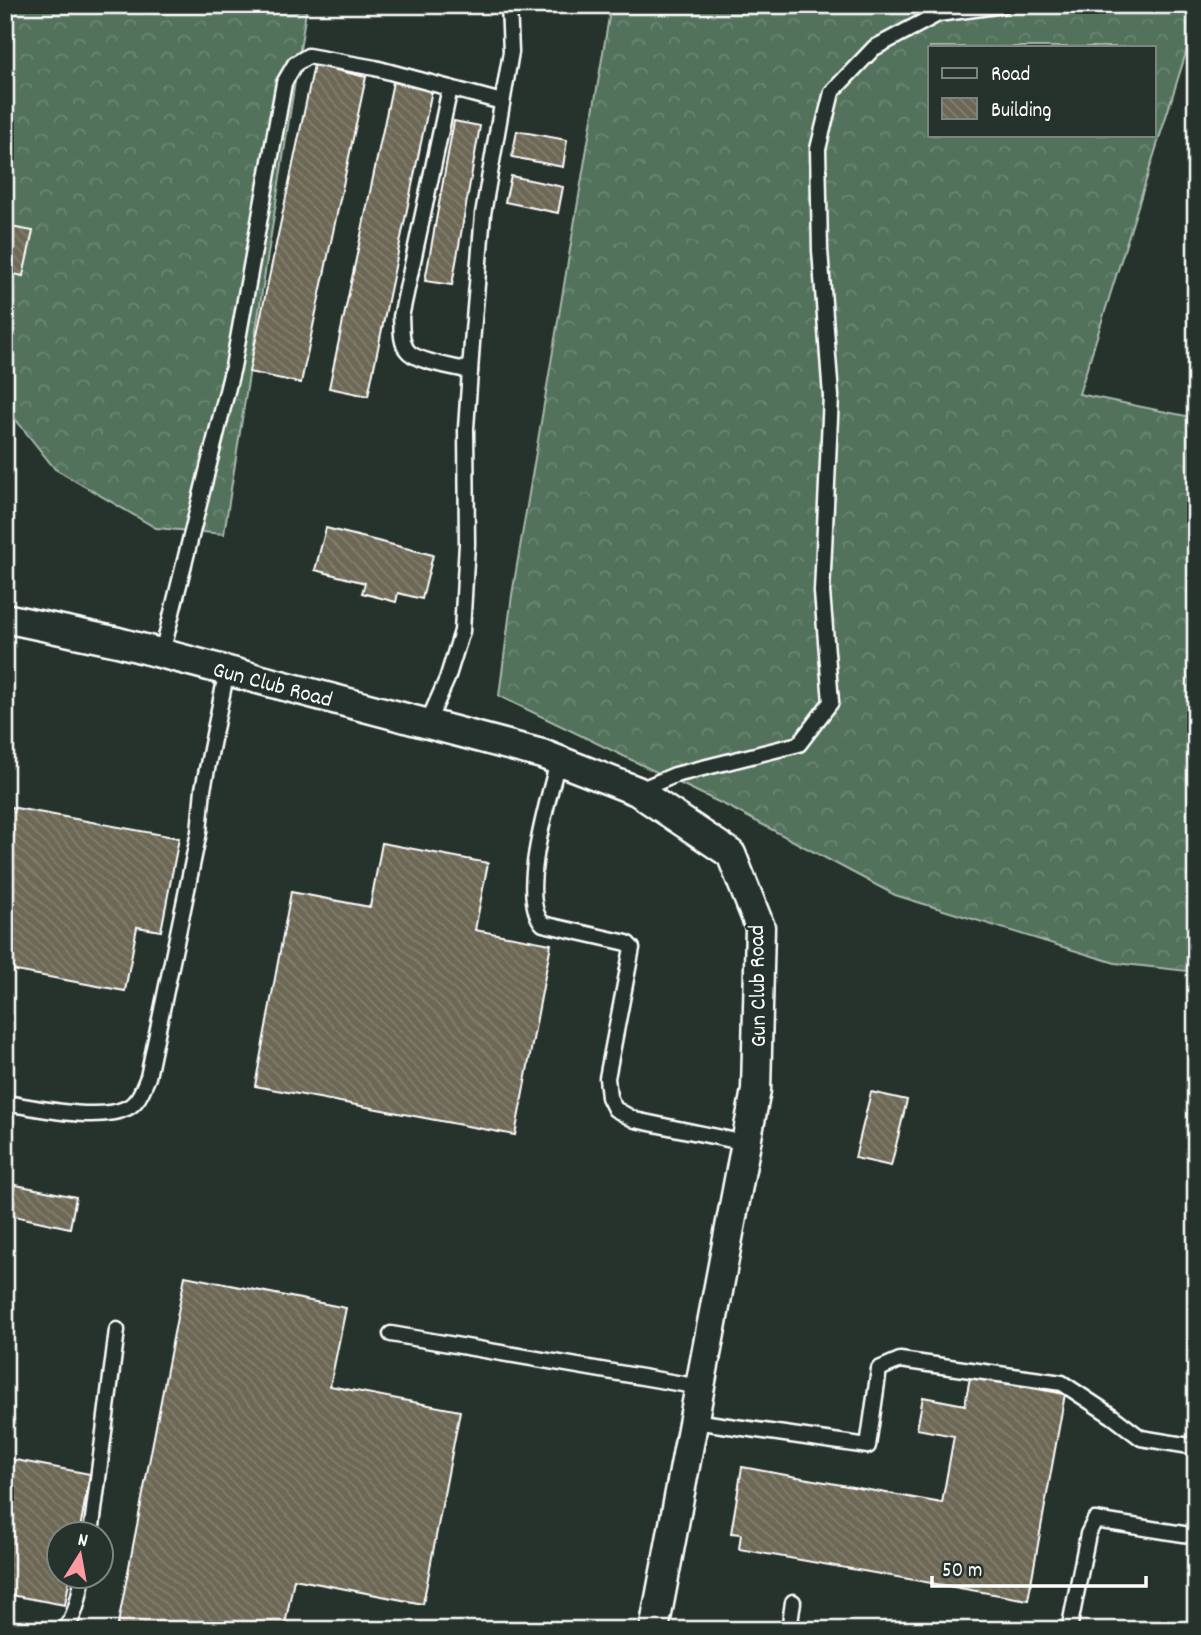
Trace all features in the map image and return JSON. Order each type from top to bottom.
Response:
[{"type":"street","name":"Gun Club Road","points":[[5,618],[162,653],[542,754],[638,791],[731,854],[760,927],[756,1090],[654,1630]]},
{"type":"lane","points":[[427,724],[447,679],[462,631],[467,544],[466,428],[470,371],[483,215],[511,52],[509,5]]},
{"type":"lane","points":[[638,791],[675,775],[799,744],[831,702],[822,592],[831,396],[820,250],[818,149],[832,92],[874,48],[937,14],[1003,5]]},
{"type":"lane","points":[[162,653],[233,367],[284,83],[295,64],[307,57],[375,68],[502,102]]},
{"type":"lane","points":[[450,88],[401,317],[402,339],[407,351],[417,358],[470,371]]},
{"type":"lane","points":[[5,1103],[84,1115],[127,1108],[141,1095],[148,1076],[200,832],[203,789],[227,670]]},
{"type":"lane","points":[[558,761],[537,851],[533,882],[534,909],[543,924],[627,943],[632,948],[607,1078],[609,1097],[615,1110],[635,1120],[746,1143]]},
{"type":"lane","points":[[93,1520],[117,1330]]},
{"type":"lane","points":[[391,1334],[700,1387]]},
{"type":"lane","points":[[694,1421],[868,1446],[879,1369],[900,1360],[1062,1383],[1141,1438],[1196,1447]]},
{"type":"lane","points":[[1069,1630],[1088,1534],[1095,1520],[1196,1536]]},
{"type":"lane","points":[[64,1630],[76,1608],[80,1590]]},
{"type":"lane","points":[[789,1630],[793,1602]]},
{"type":"green space","points":[[5,5],[307,5],[224,534],[156,528],[55,469],[5,406]]},
{"type":"green space","points":[[611,5],[1196,5],[1196,21],[1079,394],[1196,418],[1196,972],[1115,963],[895,895],[733,809],[499,696],[512,595]]},
{"type":"building","points":[[314,65],[366,77],[301,383],[249,372]]},
{"type":"building","points":[[393,82],[432,90],[368,396],[329,388]]},
{"type":"building","points":[[454,121],[480,126],[452,285],[425,281]]},
{"type":"building","points":[[517,131],[567,140],[563,167],[512,157]]},
{"type":"building","points":[[511,176],[563,187],[558,213],[505,202]]},
{"type":"building","points":[[5,226],[33,231],[23,276],[5,272]]},
{"type":"building","points":[[326,528],[433,555],[422,599],[398,593],[396,602],[362,593],[365,583],[315,570]]},
{"type":"building","points":[[5,806],[179,838],[161,931],[137,927],[125,991],[5,969]]},
{"type":"building","points":[[382,843],[488,863],[475,930],[551,944],[515,1135],[255,1086],[291,892],[370,907]]},
{"type":"building","points":[[871,1092],[907,1100],[891,1166],[855,1158]]},
{"type":"building","points":[[11,1184],[76,1197],[70,1228],[5,1214]]},
{"type":"building","points":[[185,1276],[346,1308],[330,1386],[460,1411],[423,1604],[294,1579],[284,1630],[117,1629]]},
{"type":"building","points":[[970,1377],[1065,1394],[1028,1600],[739,1549],[741,1534],[731,1533],[742,1467],[942,1503],[954,1436],[917,1429],[923,1397],[965,1405]]},
{"type":"building","points":[[5,1458],[90,1474],[82,1520],[46,1520],[46,1590],[68,1590],[65,1605],[5,1594]]}]
